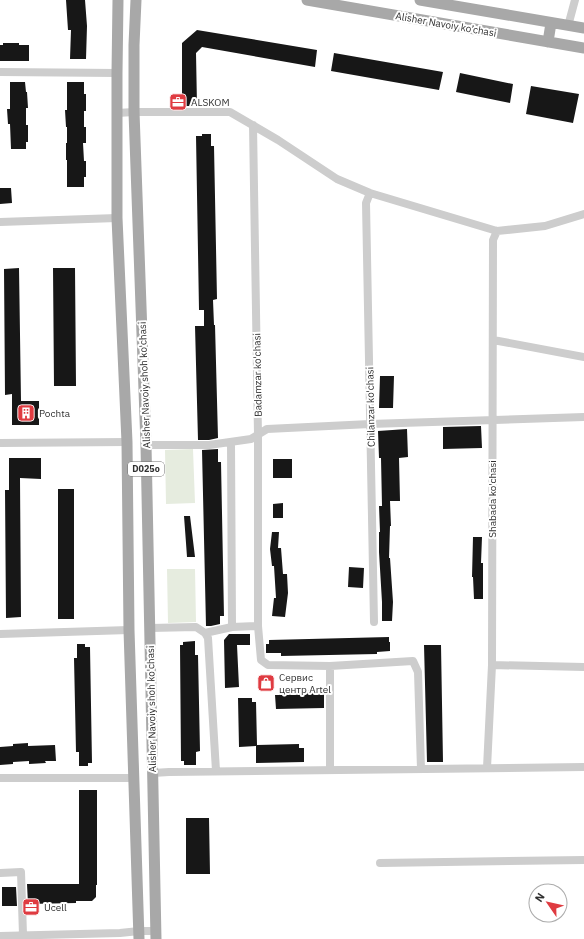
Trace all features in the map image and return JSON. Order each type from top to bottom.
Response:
[{"type":"main road","name":"Alisher Navoiy shoh ko'chasi","points":[[118,0],[117,218],[127,442],[129,630],[139,935]]},
{"type":"main road","name":"Alisher Navoiy shoh ko'chasi","points":[[136,0],[134,112],[146,445],[156,935]]},
{"type":"main road","name":"Alisher Navoiy ko’chasi","points":[[307,0],[334,2],[584,48]]},
{"type":"main road","name":"Alisher Navoiy ko’chasi","points":[[420,0],[584,28]]},
{"type":"main road","points":[[548,42],[552,23]]},
{"type":"street","points":[[568,26],[575,0]]},
{"type":"street","points":[[0,72],[117,73]]},
{"type":"street","points":[[117,113],[230,112],[278,140],[337,179],[370,193],[496,231],[545,226],[584,214]]},
{"type":"street","name":"Badamzar ko'chasi","points":[[252,125],[258,435],[258,626],[261,660],[268,665],[330,666],[413,661],[418,672],[421,769]]},
{"type":"street","name":"Chilanzar ko'chasi","points":[[370,193],[366,202],[374,622]]},
{"type":"street","points":[[0,222],[117,218]]},
{"type":"street","name":"Shabada ko'chasi","points":[[487,768],[492,665],[493,240],[496,231]]},
{"type":"street","points":[[493,340],[584,357]]},
{"type":"street","points":[[146,445],[209,445],[251,439],[267,429],[584,417]]},
{"type":"street","points":[[0,443],[127,442]]},
{"type":"street","points":[[231,442],[232,627]]},
{"type":"street","points":[[205,633],[232,627],[258,626]]},
{"type":"street","points":[[150,628],[196,627],[205,633],[208,638],[216,771]]},
{"type":"street","points":[[0,634],[129,630]]},
{"type":"street","points":[[492,665],[584,666]]},
{"type":"street","points":[[330,666],[330,770]]},
{"type":"street","points":[[153,773],[584,767]]},
{"type":"street","points":[[0,778],[133,778]]},
{"type":"street","points":[[380,863],[584,860]]},
{"type":"street","points":[[0,873],[21,872],[22,936]]},
{"type":"street","points":[[0,936],[120,933],[156,935]]},
{"type":"shaded area","points":[[193,449],[195,503],[166,504],[165,450]]},
{"type":"shaded area","points":[[167,569],[195,569],[196,622],[168,623]]},
{"type":"building","points":[[66,0],[85,0],[87,26],[86,59],[70,59],[71,30],[68,30]]},
{"type":"building","points":[[197,30],[317,50],[315,67],[202,47],[196,53],[197,106],[182,106],[182,43]]},
{"type":"building","points":[[3,43],[19,43],[19,45],[29,45],[29,61],[0,61],[0,45],[3,45]]},
{"type":"building","points":[[334,53],[443,72],[439,90],[331,71]]},
{"type":"building","points":[[460,73],[513,84],[510,103],[456,92]]},
{"type":"building","points":[[10,82],[25,82],[28,108],[26,108],[28,142],[26,142],[26,149],[11,149],[10,124],[8,124],[7,109],[10,109]]},
{"type":"building","points":[[67,82],[84,82],[84,94],[86,94],[84,127],[86,127],[86,143],[83,143],[84,161],[86,161],[86,177],[84,177],[84,187],[67,187],[67,127],[65,110],[67,110]]},
{"type":"building","points":[[531,86],[579,94],[573,123],[526,114]]},
{"type":"building","points":[[202,134],[211,134],[211,146],[214,146],[217,299],[213,300],[218,438],[209,440],[198,440],[195,326],[204,326],[204,310],[199,310],[196,136],[202,136]]},
{"type":"building","points":[[0,188],[11,188],[12,203],[0,204]]},
{"type":"building","points":[[19,268],[21,401],[39,401],[39,425],[12,425],[12,394],[5,395],[4,269]]},
{"type":"building","points":[[53,268],[75,268],[76,386],[54,386]]},
{"type":"building","points":[[380,376],[394,376],[393,408],[379,408]]},
{"type":"building","points":[[481,426],[482,448],[443,449],[443,427]]},
{"type":"building","points":[[407,429],[408,457],[399,458],[400,501],[390,501],[391,526],[389,558],[393,602],[392,621],[382,621],[379,552],[379,506],[382,506],[381,458],[379,458],[378,431]]},
{"type":"building","points":[[218,449],[218,462],[221,462],[224,616],[220,616],[220,624],[206,626],[202,450]]},
{"type":"building","points":[[9,458],[41,458],[41,479],[20,478],[21,617],[6,618],[5,490],[9,490]]},
{"type":"building","points":[[273,459],[292,459],[292,478],[273,478]]},
{"type":"building","points":[[58,489],[74,489],[74,619],[58,619]]},
{"type":"building","points":[[283,503],[283,518],[273,518],[273,504]]},
{"type":"building","points":[[184,516],[190,516],[195,557],[187,557]]},
{"type":"building","points":[[272,532],[279,532],[278,548],[281,548],[283,574],[287,574],[288,593],[285,617],[272,616],[274,598],[276,598],[274,566],[272,566],[270,549]]},
{"type":"building","points":[[473,537],[482,537],[481,563],[483,563],[483,599],[474,599],[472,577]]},
{"type":"building","points":[[349,567],[364,568],[363,588],[348,587]]},
{"type":"building","points":[[229,634],[250,634],[250,645],[237,645],[239,687],[225,688],[224,640]]},
{"type":"building","points":[[389,637],[390,651],[377,652],[377,654],[281,656],[281,653],[266,653],[266,644],[269,644],[269,640]]},
{"type":"building","points":[[195,641],[195,655],[198,655],[200,751],[196,752],[196,765],[184,765],[184,761],[181,761],[180,645],[183,645],[183,642]]},
{"type":"building","points":[[77,644],[85,644],[85,647],[90,647],[92,763],[88,763],[88,766],[79,766],[79,752],[76,752],[74,658],[77,658]]},
{"type":"building","points":[[424,645],[441,645],[443,762],[427,762]]},
{"type":"building","points":[[319,690],[319,694],[324,694],[324,708],[276,709],[275,695],[279,695],[279,691]]},
{"type":"building","points":[[238,698],[252,698],[252,702],[256,702],[257,745],[299,744],[299,748],[304,748],[304,762],[256,763],[256,746],[239,747]]},
{"type":"building","points":[[28,743],[28,746],[55,745],[56,761],[45,761],[46,763],[29,764],[29,761],[13,762],[13,764],[0,765],[0,747]]},
{"type":"building","points":[[79,790],[97,790],[96,897],[92,901],[76,901],[76,903],[28,904],[27,884],[79,884]]},
{"type":"building","points":[[186,818],[209,818],[210,874],[186,874]]},
{"type":"building","points":[[2,887],[16,887],[17,906],[2,906]]},
{"type":"place","name":"ALSKOM","points":[[178,102]]},
{"type":"place","name":"Pochta","points":[[26,413]]},
{"type":"place","name":"Сервис центр Artel","points":[[266,683]]},
{"type":"place","name":"Ucell","points":[[31,907]]}]
